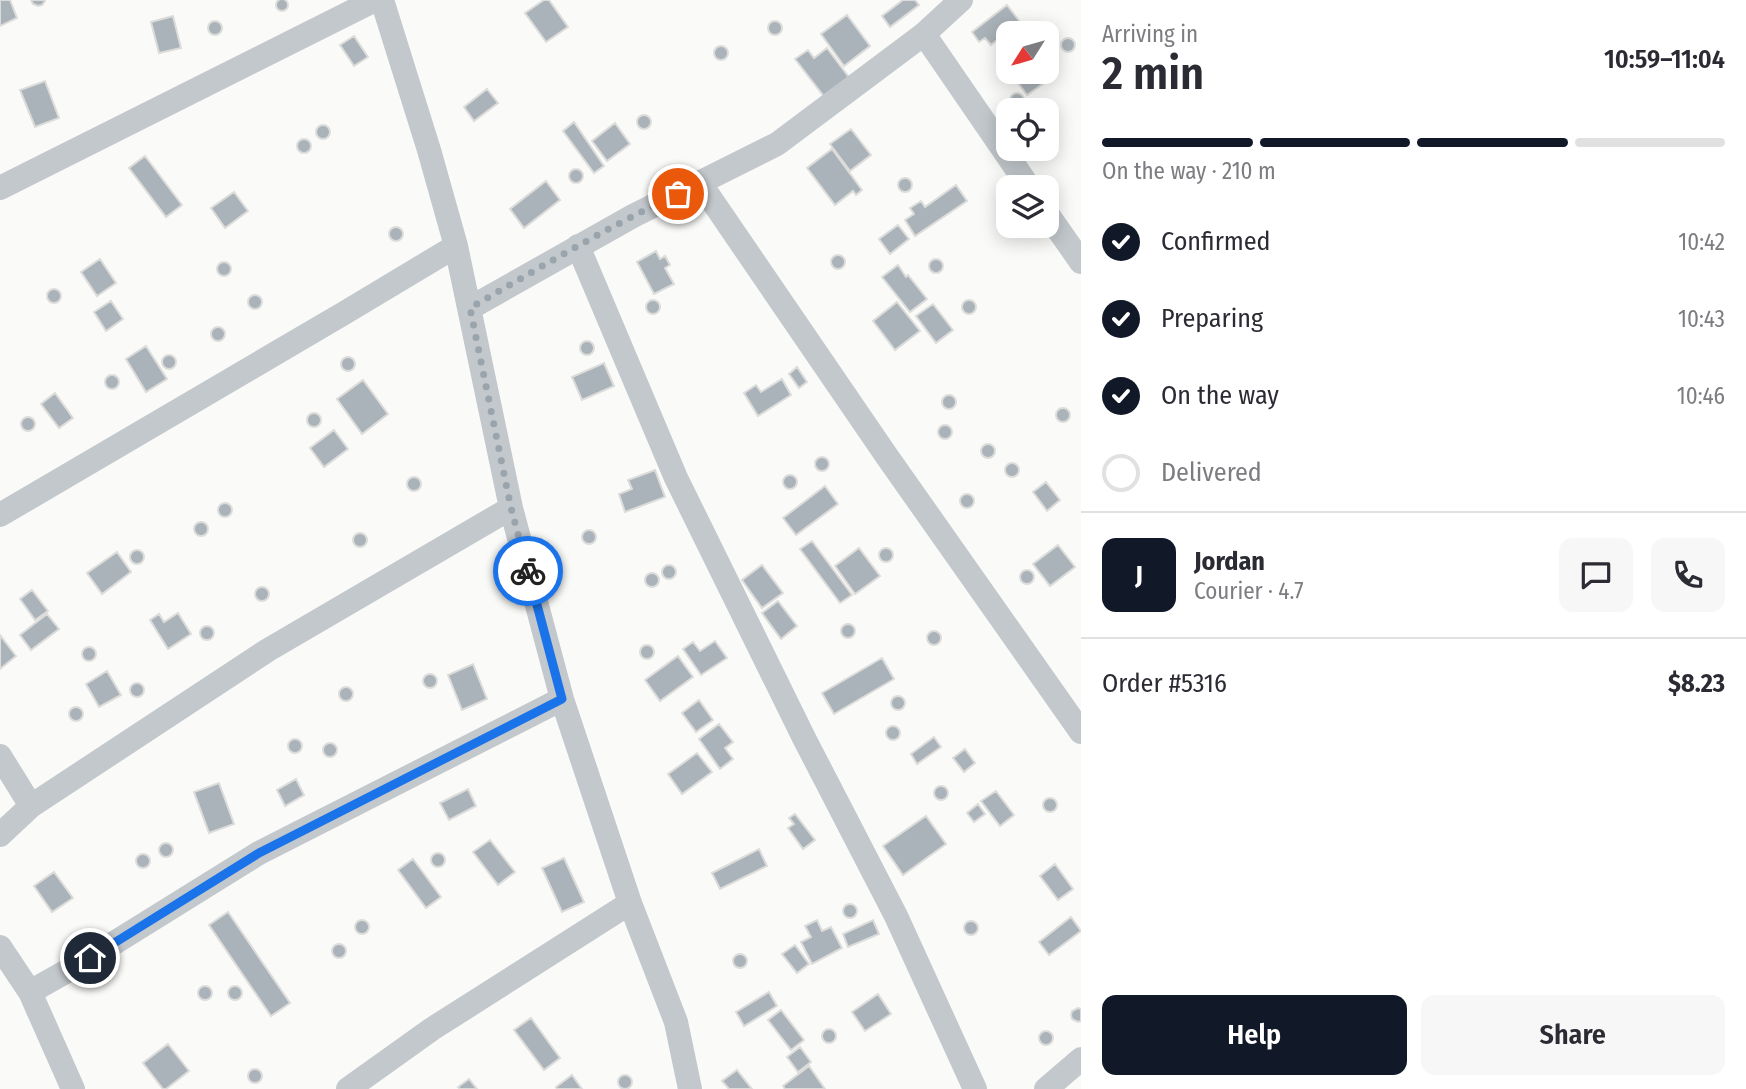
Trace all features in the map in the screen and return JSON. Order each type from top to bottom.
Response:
[{"type":"street","points":[[0,188],[375,0]]},
{"type":"street","points":[[382,0],[456,246],[511,508],[562,699],[630,904],[676,1022],[691,1089]]},
{"type":"street","points":[[470,308],[633,215],[777,144],[924,34],[961,0]]},
{"type":"street","points":[[924,34],[1022,175]]},
{"type":"street","points":[[700,183],[886,455],[1081,732]]},
{"type":"street","points":[[1059,231],[1081,262]]},
{"type":"street","points":[[0,514],[456,246]]},
{"type":"street","points":[[578,246],[676,478],[804,738],[896,916],[975,1089]]},
{"type":"street","points":[[0,835],[31,806],[268,650],[511,508]]},
{"type":"street","points":[[30,992],[259,853],[562,699]]},
{"type":"street","points":[[0,757],[31,806]]},
{"type":"street","points":[[348,1089],[432,1029],[630,904]]},
{"type":"street","points":[[0,947],[30,992],[73,1089]]},
{"type":"street","points":[[1046,1089],[1081,1059]]},
{"type":"building","points":[[282,-1],[288,5],[282,11],[276,5]]},
{"type":"building","points":[[0,0],[10,0],[17,18],[0,26]]},
{"type":"building","points":[[31,0],[45,0],[45,1],[38,6]]},
{"type":"building","points":[[544,0],[549,0],[568,27],[546,42],[525,13]]},
{"type":"building","points":[[903,0],[915,0],[919,5],[890,27],[882,16]]},
{"type":"building","points":[[1007,5],[1019,21],[996,21],[996,41],[991,45],[985,38],[979,42],[972,32]]},
{"type":"building","points":[[847,15],[870,46],[844,66],[821,34]]},
{"type":"building","points":[[173,16],[181,48],[159,53],[151,22]]},
{"type":"building","points":[[215,21],[220,23],[220,33],[215,35],[210,33],[208,28],[210,23]]},
{"type":"building","points":[[775,21],[780,23],[780,33],[775,35],[770,33],[768,28],[770,23]]},
{"type":"building","points":[[354,36],[368,57],[354,66],[340,45]]},
{"type":"building","points":[[1068,38],[1073,40],[1073,50],[1068,52],[1063,50],[1061,45],[1063,40]]},
{"type":"building","points":[[721,46],[726,48],[726,58],[721,60],[716,58],[714,53],[716,48]]},
{"type":"building","points":[[827,48],[851,80],[826,99],[795,59],[808,50],[814,58]]},
{"type":"building","points":[[45,81],[59,118],[35,127],[20,90]]},
{"type":"building","points":[[1019,84],[1043,84],[1027,95]]},
{"type":"building","points":[[487,89],[498,103],[474,121],[464,107]]},
{"type":"building","points":[[1017,93],[1023,98],[1011,98]]},
{"type":"building","points":[[644,115],[649,117],[649,127],[644,129],[639,127],[637,122],[639,117]]},
{"type":"building","points":[[574,122],[604,166],[594,173],[563,131]]},
{"type":"building","points":[[615,123],[630,144],[607,161],[592,141]]},
{"type":"building","points":[[323,125],[328,127],[328,137],[323,139],[318,137],[316,132],[318,127]]},
{"type":"building","points":[[851,129],[871,155],[850,171],[830,144]]},
{"type":"building","points":[[304,139],[309,141],[309,151],[304,153],[299,151],[297,146],[299,141]]},
{"type":"building","points":[[832,149],[862,190],[856,195],[853,191],[835,205],[807,168]]},
{"type":"building","points":[[145,156],[182,205],[166,217],[129,168]]},
{"type":"building","points":[[576,169],[581,171],[581,181],[576,183],[571,181],[569,176],[571,171]]},
{"type":"building","points":[[905,178],[910,180],[910,190],[905,192],[900,190],[898,185],[900,180]]},
{"type":"building","points":[[546,181],[560,200],[524,228],[510,209]]},
{"type":"building","points":[[956,185],[967,201],[915,236],[905,220],[914,214],[910,208],[921,201],[925,207]]},
{"type":"building","points":[[234,192],[248,211],[225,228],[211,208]]},
{"type":"building","points":[[898,225],[909,239],[890,254],[879,239]]},
{"type":"building","points":[[396,227],[401,229],[401,239],[396,241],[391,239],[389,234],[391,229]]},
{"type":"building","points":[[656,251],[660,259],[665,256],[670,265],[665,268],[674,284],[654,294],[637,262]]},
{"type":"building","points":[[838,255],[843,257],[843,267],[838,269],[833,267],[831,262],[833,257]]},
{"type":"building","points":[[100,259],[116,283],[97,296],[81,272]]},
{"type":"building","points":[[936,259],[941,261],[941,271],[936,273],[931,271],[929,266],[931,261]]},
{"type":"building","points":[[224,262],[229,264],[229,274],[224,276],[219,274],[217,269],[219,264]]},
{"type":"building","points":[[898,265],[927,299],[910,312],[882,277]]},
{"type":"building","points":[[54,289],[59,291],[59,301],[54,303],[49,301],[47,296],[49,291]]},
{"type":"building","points":[[255,295],[260,297],[260,307],[255,309],[250,307],[248,302],[250,297]]},
{"type":"building","points":[[653,300],[658,302],[658,312],[653,314],[648,312],[646,307],[648,302]]},
{"type":"building","points":[[969,300],[974,302],[974,312],[969,314],[964,312],[962,307],[964,302]]},
{"type":"building","points":[[111,301],[123,319],[106,331],[94,312]]},
{"type":"building","points":[[897,302],[920,331],[895,350],[873,321]]},
{"type":"building","points":[[933,304],[953,330],[936,343],[916,316]]},
{"type":"building","points":[[218,327],[223,329],[223,339],[218,341],[213,339],[211,334],[213,329]]},
{"type":"building","points":[[587,341],[592,343],[592,353],[587,355],[582,353],[580,348],[582,343]]},
{"type":"building","points":[[146,346],[167,379],[146,392],[126,359]]},
{"type":"building","points":[[169,355],[174,357],[174,367],[169,369],[164,367],[162,362],[164,357]]},
{"type":"building","points":[[348,357],[353,359],[353,369],[348,371],[343,369],[341,364],[343,359]]},
{"type":"building","points":[[604,363],[614,386],[582,400],[572,377]]},
{"type":"building","points":[[797,367],[807,382],[799,388],[789,374]]},
{"type":"building","points":[[112,375],[117,377],[117,387],[112,389],[107,387],[105,382],[107,377]]},
{"type":"building","points":[[782,379],[791,395],[758,416],[744,393],[756,385],[761,392]]},
{"type":"building","points":[[363,380],[388,414],[362,434],[337,399]]},
{"type":"building","points":[[55,393],[73,418],[59,428],[41,404]]},
{"type":"building","points":[[949,395],[954,397],[954,407],[949,409],[944,407],[942,402],[944,397]]},
{"type":"building","points":[[1063,408],[1068,410],[1068,420],[1063,422],[1058,420],[1056,415],[1058,410]]},
{"type":"building","points":[[314,413],[319,415],[319,425],[314,427],[309,425],[307,420],[309,415]]},
{"type":"building","points":[[28,417],[33,419],[33,429],[28,431],[23,429],[21,424],[23,419]]},
{"type":"building","points":[[945,425],[950,427],[950,437],[945,439],[940,437],[938,432],[940,427]]},
{"type":"building","points":[[334,430],[348,449],[324,467],[310,448]]},
{"type":"building","points":[[988,444],[993,446],[993,456],[988,458],[983,456],[981,451],[983,446]]},
{"type":"building","points":[[822,457],[827,459],[827,469],[822,471],[817,469],[815,464],[817,459]]},
{"type":"building","points":[[1012,463],[1017,465],[1017,475],[1012,477],[1007,475],[1005,470],[1007,465]]},
{"type":"building","points":[[655,470],[665,497],[625,512],[619,494],[632,489],[628,480]]},
{"type":"building","points":[[790,475],[795,477],[795,487],[790,489],[785,487],[783,482],[785,477]]},
{"type":"building","points":[[414,477],[419,479],[419,489],[414,491],[409,489],[407,484],[409,479]]},
{"type":"building","points":[[1046,482],[1060,500],[1047,511],[1033,492]]},
{"type":"building","points":[[825,486],[838,504],[796,535],[783,518]]},
{"type":"building","points":[[967,494],[972,496],[972,506],[967,508],[962,506],[960,501],[962,496]]},
{"type":"building","points":[[225,503],[230,505],[230,515],[225,517],[220,515],[218,510],[220,505]]},
{"type":"building","points":[[201,522],[206,524],[206,534],[201,536],[196,534],[194,529],[196,524]]},
{"type":"building","points":[[589,530],[594,532],[594,542],[589,544],[584,542],[582,537],[584,532]]},
{"type":"building","points":[[360,533],[365,535],[365,545],[360,547],[355,545],[353,540],[355,535]]},
{"type":"building","points":[[812,541],[852,595],[840,603],[800,549]]},
{"type":"building","points":[[1058,545],[1075,567],[1050,586],[1033,564]]},
{"type":"building","points":[[859,548],[880,576],[855,594],[835,566]]},
{"type":"building","points":[[886,548],[891,550],[891,560],[886,562],[881,560],[879,555],[881,550]]},
{"type":"building","points":[[137,550],[142,552],[142,562],[137,564],[132,562],[130,557],[132,552]]},
{"type":"building","points":[[117,552],[131,572],[102,594],[87,573]]},
{"type":"building","points":[[669,565],[674,567],[674,577],[669,579],[664,577],[662,572],[664,567]]},
{"type":"building","points":[[762,565],[783,593],[762,608],[742,580]]},
{"type":"building","points":[[1027,570],[1032,572],[1032,582],[1027,584],[1022,582],[1020,577],[1022,572]]},
{"type":"building","points":[[652,573],[657,575],[657,585],[652,587],[647,585],[645,580],[647,575]]},
{"type":"building","points":[[262,587],[267,589],[267,599],[262,601],[257,599],[255,594],[257,589]]},
{"type":"building","points":[[32,590],[48,611],[35,620],[20,599]]},
{"type":"building","points":[[778,601],[797,626],[781,639],[762,613]]},
{"type":"building","points":[[178,613],[191,634],[168,649],[150,620],[159,614],[164,622]]},
{"type":"building","points":[[47,614],[59,629],[31,650],[20,635]]},
{"type":"building","points":[[848,624],[853,626],[853,636],[848,638],[843,636],[841,631],[843,626]]},
{"type":"building","points":[[207,626],[212,628],[212,638],[207,640],[202,638],[200,633],[202,628]]},
{"type":"building","points":[[934,631],[939,633],[939,643],[934,645],[929,643],[927,638],[929,633]]},
{"type":"building","points":[[0,635],[16,656],[0,669]]},
{"type":"building","points":[[715,641],[727,658],[701,675],[683,649],[693,642],[700,651]]},
{"type":"building","points":[[647,645],[652,647],[652,657],[647,659],[642,657],[640,652],[642,647]]},
{"type":"building","points":[[89,647],[94,649],[94,659],[89,661],[84,659],[82,654],[84,649]]},
{"type":"building","points":[[678,656],[693,677],[660,701],[645,680]]},
{"type":"building","points":[[882,658],[894,679],[834,714],[822,693]]},
{"type":"building","points":[[473,664],[487,699],[462,710],[448,675]]},
{"type":"building","points":[[107,671],[121,695],[99,707],[86,684]]},
{"type":"building","points":[[430,674],[435,676],[435,686],[430,688],[425,686],[423,681],[425,676]]},
{"type":"building","points":[[137,683],[142,685],[142,695],[137,697],[132,695],[130,690],[132,685]]},
{"type":"building","points":[[346,687],[351,689],[351,699],[346,701],[341,699],[339,694],[341,689]]},
{"type":"building","points":[[898,696],[903,698],[903,708],[898,710],[893,708],[891,703],[893,698]]},
{"type":"building","points":[[699,700],[713,720],[696,732],[682,713]]},
{"type":"building","points":[[76,707],[81,709],[81,719],[76,721],[71,719],[69,714],[71,709]]},
{"type":"building","points":[[719,724],[733,742],[725,748],[733,759],[720,769],[699,739]]},
{"type":"building","points":[[893,726],[898,728],[898,738],[893,740],[888,738],[886,733],[888,728]]},
{"type":"building","points":[[934,737],[941,747],[917,764],[911,754]]},
{"type":"building","points":[[295,739],[300,741],[300,751],[295,753],[290,751],[288,746],[290,741]]},
{"type":"building","points":[[330,743],[335,745],[335,755],[330,757],[325,755],[323,750],[325,745]]},
{"type":"building","points":[[965,749],[975,763],[964,772],[953,758]]},
{"type":"building","points":[[697,753],[712,772],[682,794],[668,774]]},
{"type":"building","points":[[296,779],[304,795],[285,806],[277,790]]},
{"type":"building","points":[[219,783],[234,824],[209,833],[194,792]]},
{"type":"building","points":[[941,786],[946,788],[946,798],[941,800],[936,798],[934,793],[936,788]]},
{"type":"building","points":[[468,789],[476,806],[449,820],[440,803]]},
{"type":"building","points":[[996,791],[1014,815],[1000,826],[981,801]]},
{"type":"building","points":[[1050,798],[1055,800],[1055,810],[1050,812],[1045,810],[1043,805],[1045,800]]},
{"type":"building","points":[[978,804],[985,814],[974,822],[967,813]]},
{"type":"building","points":[[795,814],[815,840],[803,849],[788,828],[794,824],[789,818]]},
{"type":"building","points":[[926,816],[946,844],[903,875],[883,846]]},
{"type":"building","points":[[490,840],[515,872],[498,885],[473,852]]},
{"type":"building","points":[[166,843],[171,845],[171,855],[166,857],[161,855],[159,850],[161,845]]},
{"type":"building","points":[[759,849],[767,866],[720,889],[712,873]]},
{"type":"building","points":[[438,853],[443,855],[443,865],[438,867],[433,865],[431,860],[433,855]]},
{"type":"building","points":[[143,854],[148,856],[148,866],[143,868],[138,866],[136,861],[138,856]]},
{"type":"building","points":[[564,858],[584,902],[562,912],[542,868]]},
{"type":"building","points":[[413,859],[441,897],[426,908],[398,870]]},
{"type":"building","points":[[1055,864],[1073,889],[1058,900],[1040,876]]},
{"type":"building","points":[[54,872],[73,898],[52,912],[34,886]]},
{"type":"building","points":[[850,904],[855,906],[855,916],[850,918],[845,916],[843,911],[845,906]]},
{"type":"building","points":[[228,912],[290,1003],[271,1016],[209,925]]},
{"type":"building","points":[[1071,917],[1081,931],[1049,955],[1039,942]]},
{"type":"building","points":[[362,920],[367,922],[367,932],[362,934],[357,932],[355,927],[357,922]]},
{"type":"building","points":[[817,920],[822,931],[831,927],[842,948],[812,964],[801,942],[811,937],[805,926]]},
{"type":"building","points":[[873,920],[879,934],[848,947],[843,934]]},
{"type":"building","points":[[971,921],[976,923],[976,933],[971,935],[966,933],[964,928],[966,923]]},
{"type":"building","points":[[339,944],[344,946],[344,956],[339,958],[334,956],[332,951],[334,946]]},
{"type":"building","points":[[795,945],[809,964],[797,973],[782,954]]},
{"type":"building","points":[[740,954],[745,956],[745,966],[740,968],[735,966],[733,961],[735,956]]},
{"type":"building","points":[[205,986],[210,988],[210,998],[205,1000],[200,998],[198,993],[200,988]]},
{"type":"building","points":[[235,986],[240,988],[240,998],[235,1000],[230,998],[228,993],[230,988]]},
{"type":"building","points":[[769,992],[777,1006],[744,1026],[736,1012]]},
{"type":"building","points":[[878,994],[891,1014],[865,1031],[852,1012]]},
{"type":"building","points":[[1081,1009],[1081,1021],[1078,1022],[1072,1019],[1071,1015],[1072,1011]]},
{"type":"building","points":[[781,1010],[804,1040],[791,1050],[768,1020]]},
{"type":"building","points":[[531,1018],[560,1058],[544,1070],[514,1030]]},
{"type":"building","points":[[829,1029],[834,1031],[834,1041],[829,1043],[824,1041],[822,1036],[824,1031]]},
{"type":"building","points":[[1046,1031],[1051,1033],[1051,1043],[1046,1045],[1041,1043],[1039,1038],[1041,1033]]},
{"type":"building","points":[[168,1044],[189,1071],[163,1089],[143,1063]]},
{"type":"building","points":[[800,1047],[811,1062],[798,1072],[787,1057]]},
{"type":"building","points":[[809,1066],[825,1089],[785,1089],[783,1086]]},
{"type":"building","points":[[255,1069],[260,1071],[260,1081],[255,1083],[250,1081],[248,1076],[250,1071]]},
{"type":"building","points":[[737,1070],[752,1089],[729,1089],[722,1081]]},
{"type":"building","points":[[572,1075],[582,1089],[557,1089],[556,1087]]},
{"type":"building","points":[[625,1075],[630,1077],[630,1087],[625,1089],[620,1087],[618,1082],[620,1077]]},
{"type":"building","points":[[469,1079],[477,1089],[458,1087]]},
{"type":"way so far","points":[[528,571],[511,508],[470,308],[633,215],[678,194]]},
{"type":"route","points":[[90,958],[259,853],[562,699],[528,571]]}]
